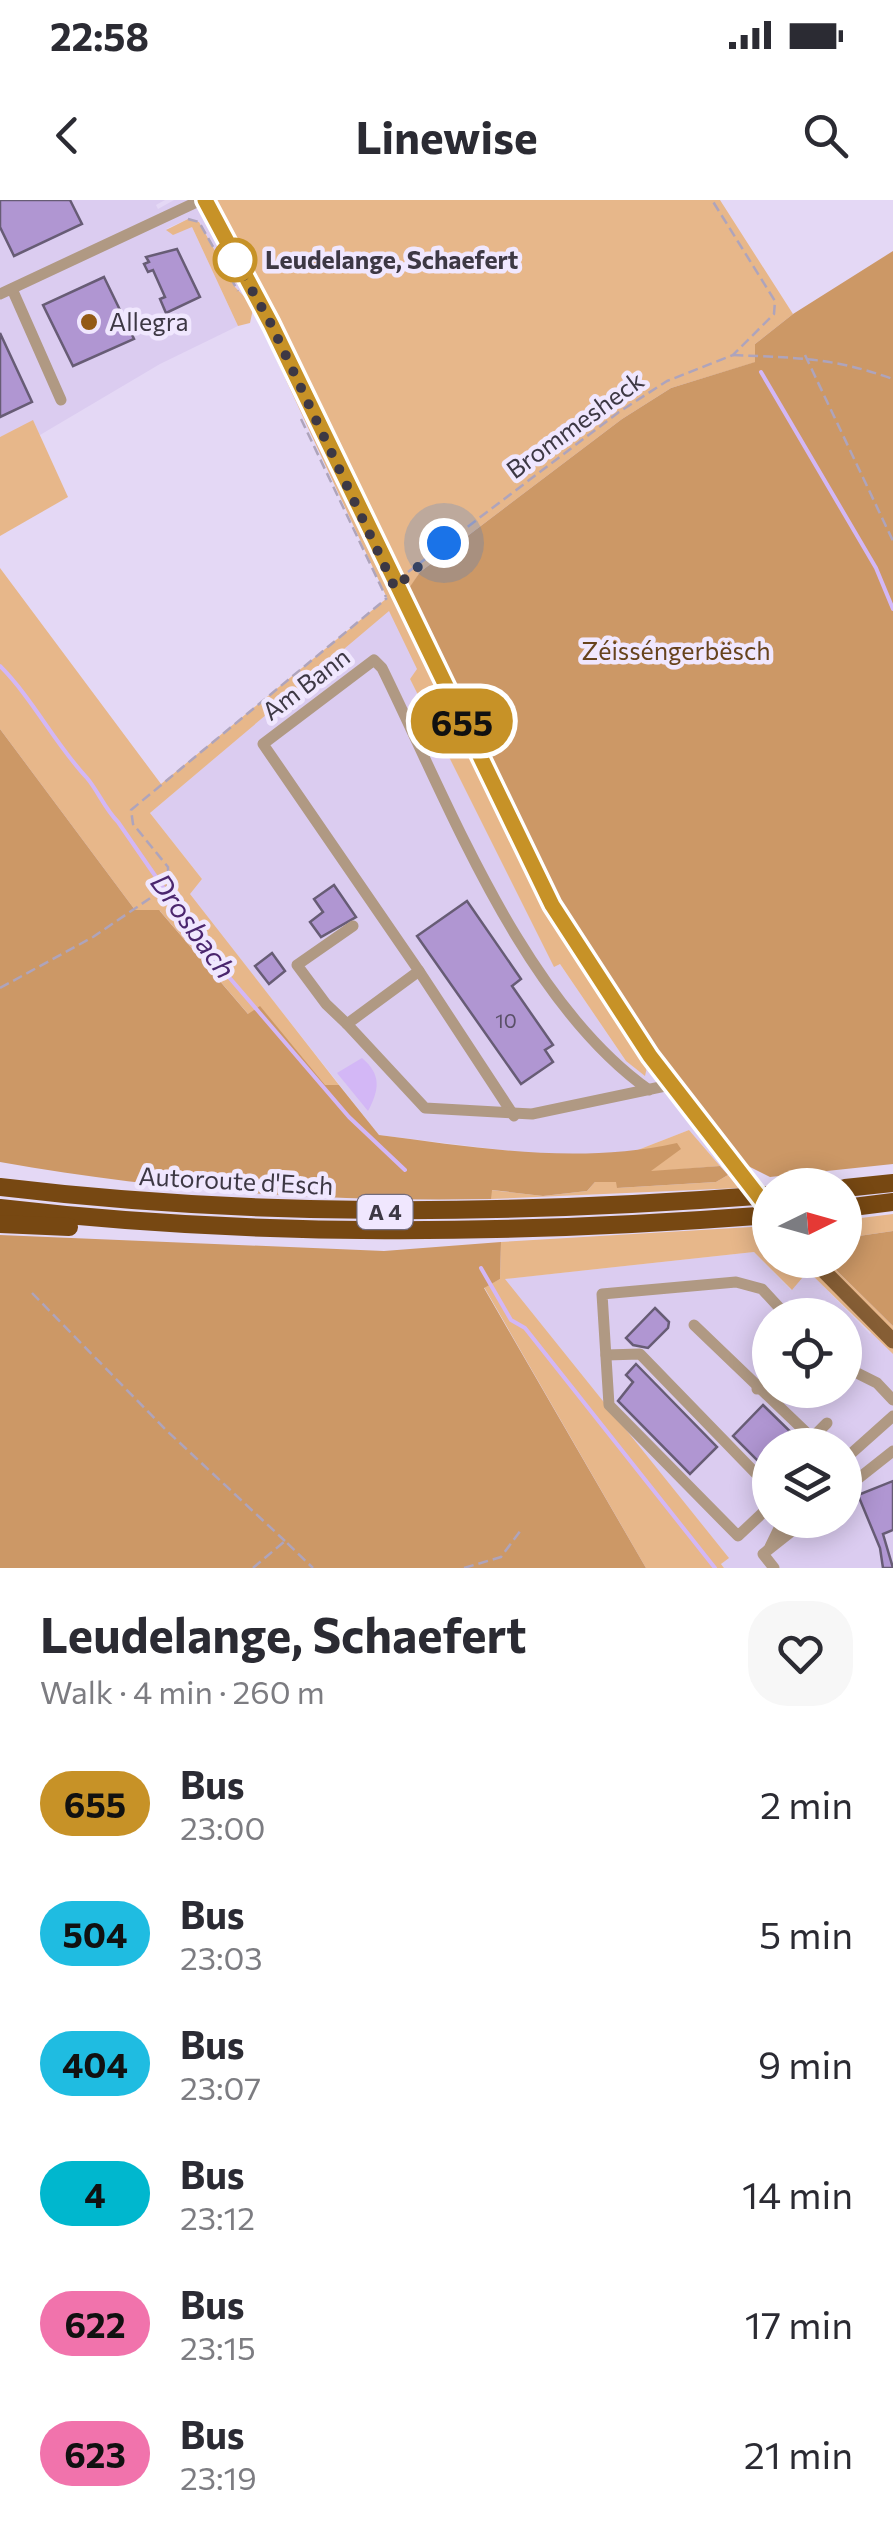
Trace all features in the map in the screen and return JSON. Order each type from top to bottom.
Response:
[{"type":"highway","points":[[0,1179],[62,1194]]},
{"type":"highway","points":[[862,1186],[893,1182]]},
{"type":"highway","name":"Autoroute d'Esch","points":[[0,1187],[238,1209],[446,1214],[752,1196]]},
{"type":"highway","points":[[862,1206],[893,1202]]},
{"type":"highway","name":"Autoroute d'Esch","points":[[0,1208],[236,1230],[447,1232],[752,1214]]},
{"type":"highway","name":"A 4","points":[[0,1224],[382,1242],[447,1232]]},
{"type":"main road","points":[[203,200],[271,324],[390,594],[552,905],[670,1086],[752,1191]]},
{"type":"main road","points":[[831,1278],[893,1340]]},
{"type":"street","points":[[61,400],[6,292],[203,200]]},
{"type":"street","name":"Am Bann","points":[[514,1116],[263,744],[374,660],[382,668],[464,834],[481,881],[579,1026],[649,1090]]},
{"type":"street","points":[[352,926],[297,964],[326,1004],[425,1108],[514,1116],[670,1086]]},
{"type":"street","points":[[347,1024],[419,971]]},
{"type":"street","points":[[752,1523],[738,1536],[609,1405],[602,1294],[736,1282],[762,1289],[770,1298]]},
{"type":"street","points":[[694,1326],[752,1384]]},
{"type":"street","points":[[606,1355],[640,1354],[752,1469]]},
{"type":"street","points":[[862,1376],[877,1383],[893,1400]]},
{"type":"street","points":[[778,1408],[812,1438],[827,1422]]},
{"type":"street","points":[[862,1443],[893,1416]]},
{"type":"street","points":[[862,1476],[893,1451]]},
{"type":"street","points":[[768,1550],[774,1538]]},
{"type":"street","points":[[774,1568],[763,1554],[783,1538]]},
{"type":"path","name":"Brommesheck","points":[[0,988],[93,937],[168,886],[168,867],[133,824],[131,810],[390,594],[415,565],[618,412],[668,381],[733,355],[774,314],[775,301],[712,200]]},
{"type":"path","points":[[183,208],[188,220],[199,222],[243,297]]},
{"type":"path","points":[[733,355],[805,355],[844,361],[893,379]]},
{"type":"path","points":[[805,355],[893,542]]},
{"type":"path","points":[[300,417],[390,594]]},
{"type":"path","points":[[32,1293],[166,1430],[312,1568]]},
{"type":"path","points":[[464,1568],[501,1557],[521,1530]]},
{"type":"path","points":[[253,1568],[285,1541]]},
{"type":"shaded area","points":[[0,200],[165,200],[156,205],[158,209],[174,200],[216,200],[271,324],[235,287],[199,222],[188,219],[166,229],[192,227],[238,326],[160,364],[40,435],[33,421],[0,437]]},
{"type":"shaded area","points":[[216,200],[720,200],[793,314],[755,344],[756,362],[671,388],[622,419],[420,572],[406,594],[654,1049],[740,1162],[730,1164],[649,1058],[645,1076],[626,1061],[560,964],[554,967],[410,679],[417,669],[389,611],[150,813],[202,879],[190,894],[339,1085],[325,1086],[260,1007],[249,1015],[160,911],[135,910],[0,729],[0,568],[161,784],[387,598],[253,309],[250,323],[238,326],[192,227],[173,235],[166,230],[188,219],[199,222],[235,287],[269,322]]},
{"type":"shaded area","points":[[33,420],[68,497],[0,536],[0,437]]},
{"type":"shaded area","points":[[389,610],[418,669],[410,679],[554,966],[560,964],[626,1061],[650,1056],[730,1164],[720,1166],[689,1130],[630,1153],[558,1157],[379,1135],[189,894],[202,879],[150,813]]},
{"type":"shaded area","points":[[362,1058],[377,1083],[368,1111],[337,1073]]},
{"type":"shaded area","points":[[689,1130],[720,1166],[649,1172],[630,1153]]},
{"type":"shaded area","points":[[728,1175],[739,1188],[491,1199],[491,1190],[543,1196],[587,1191],[595,1182],[617,1182],[617,1188],[716,1182]]},
{"type":"shaded area","points":[[893,1214],[893,1231],[862,1236],[862,1218]]},
{"type":"shaded area","points":[[752,1227],[752,1252],[505,1279],[729,1558],[721,1564],[724,1568],[646,1568],[484,1287],[500,1279],[501,1242]]},
{"type":"shaded area","points":[[752,1252],[752,1278],[779,1278],[791,1290],[801,1278],[816,1278],[835,1298],[752,1298],[752,1408],[862,1408],[862,1326],[870,1334],[893,1308],[893,1568],[724,1568],[721,1564],[728,1557],[504,1279]]},
{"type":"shaded area","points":[[780,1278],[802,1278],[792,1290]]},
{"type":"shaded area","points":[[815,1278],[844,1278],[893,1326],[893,1354],[862,1324],[862,1298],[836,1298]]},
{"type":"green space","name":"Zéisséngerbësch","points":[[893,251],[893,1164],[855,1168],[752,1168],[740,1162],[654,1049],[558,902],[405,594],[420,572],[622,419],[671,388],[755,362],[755,344],[793,314]]},
{"type":"green space","points":[[0,729],[135,910],[159,910],[248,1014],[260,1006],[325,1085],[339,1085],[379,1135],[565,1154],[640,1150],[677,1143],[681,1149],[651,1171],[720,1166],[728,1175],[716,1182],[617,1188],[616,1182],[595,1182],[587,1191],[543,1196],[492,1190],[491,1199],[368,1199],[183,1187],[0,1162]]},
{"type":"green space","points":[[893,1231],[893,1326],[844,1278],[862,1278],[862,1236]]},
{"type":"green space","points":[[0,1235],[384,1251],[501,1242],[500,1279],[484,1288],[646,1568],[0,1568]]},
{"type":"building","points":[[0,200],[70,200],[82,224],[14,256],[0,227]]},
{"type":"building","points":[[177,249],[200,297],[166,313],[160,299],[165,297],[153,270],[148,272],[144,264],[149,262],[146,257]]},
{"type":"building","name":"Allegra","points":[[104,277],[134,339],[73,366],[43,305]]},
{"type":"building","points":[[0,333],[32,402],[0,417]]},
{"type":"building","points":[[334,885],[356,917],[321,937],[310,922],[323,912],[314,899]]},
{"type":"building","points":[[467,901],[521,979],[512,986],[553,1045],[545,1050],[553,1062],[521,1084],[417,936]]},
{"type":"building","points":[[272,953],[285,971],[269,984],[255,966]]},
{"type":"building","points":[[655,1308],[669,1322],[668,1328],[648,1348],[633,1345],[626,1338]]},
{"type":"building","points":[[636,1364],[717,1447],[690,1474],[618,1401],[633,1382],[626,1375]]},
{"type":"building","points":[[760,1408],[766,1408],[787,1428],[752,1428],[752,1455],[733,1436]]},
{"type":"building","points":[[893,1481],[893,1530],[883,1534],[893,1568],[883,1568],[880,1548],[862,1505],[862,1493]]},
{"type":"waterway","points":[[761,372],[876,568],[893,609]]},
{"type":"waterway","name":"Drosbach","points":[[0,666],[91,783],[210,955],[349,1117],[405,1170]]},
{"type":"waterway","name":"Drosbach","points":[[481,1268],[511,1320],[525,1328],[715,1568]]},
{"type":"bus line","name":"655","points":[[205,200],[271,324],[395,588],[552,905],[650,1056],[752,1190]]},
{"type":"place","name":"Leudelange, Schaefert","points":[[235,260]]},
{"type":"place","name":"Allegra","points":[[89,322]]},
{"type":"route","points":[[235,260],[271,324],[395,588],[415,565],[444,543]]}]
